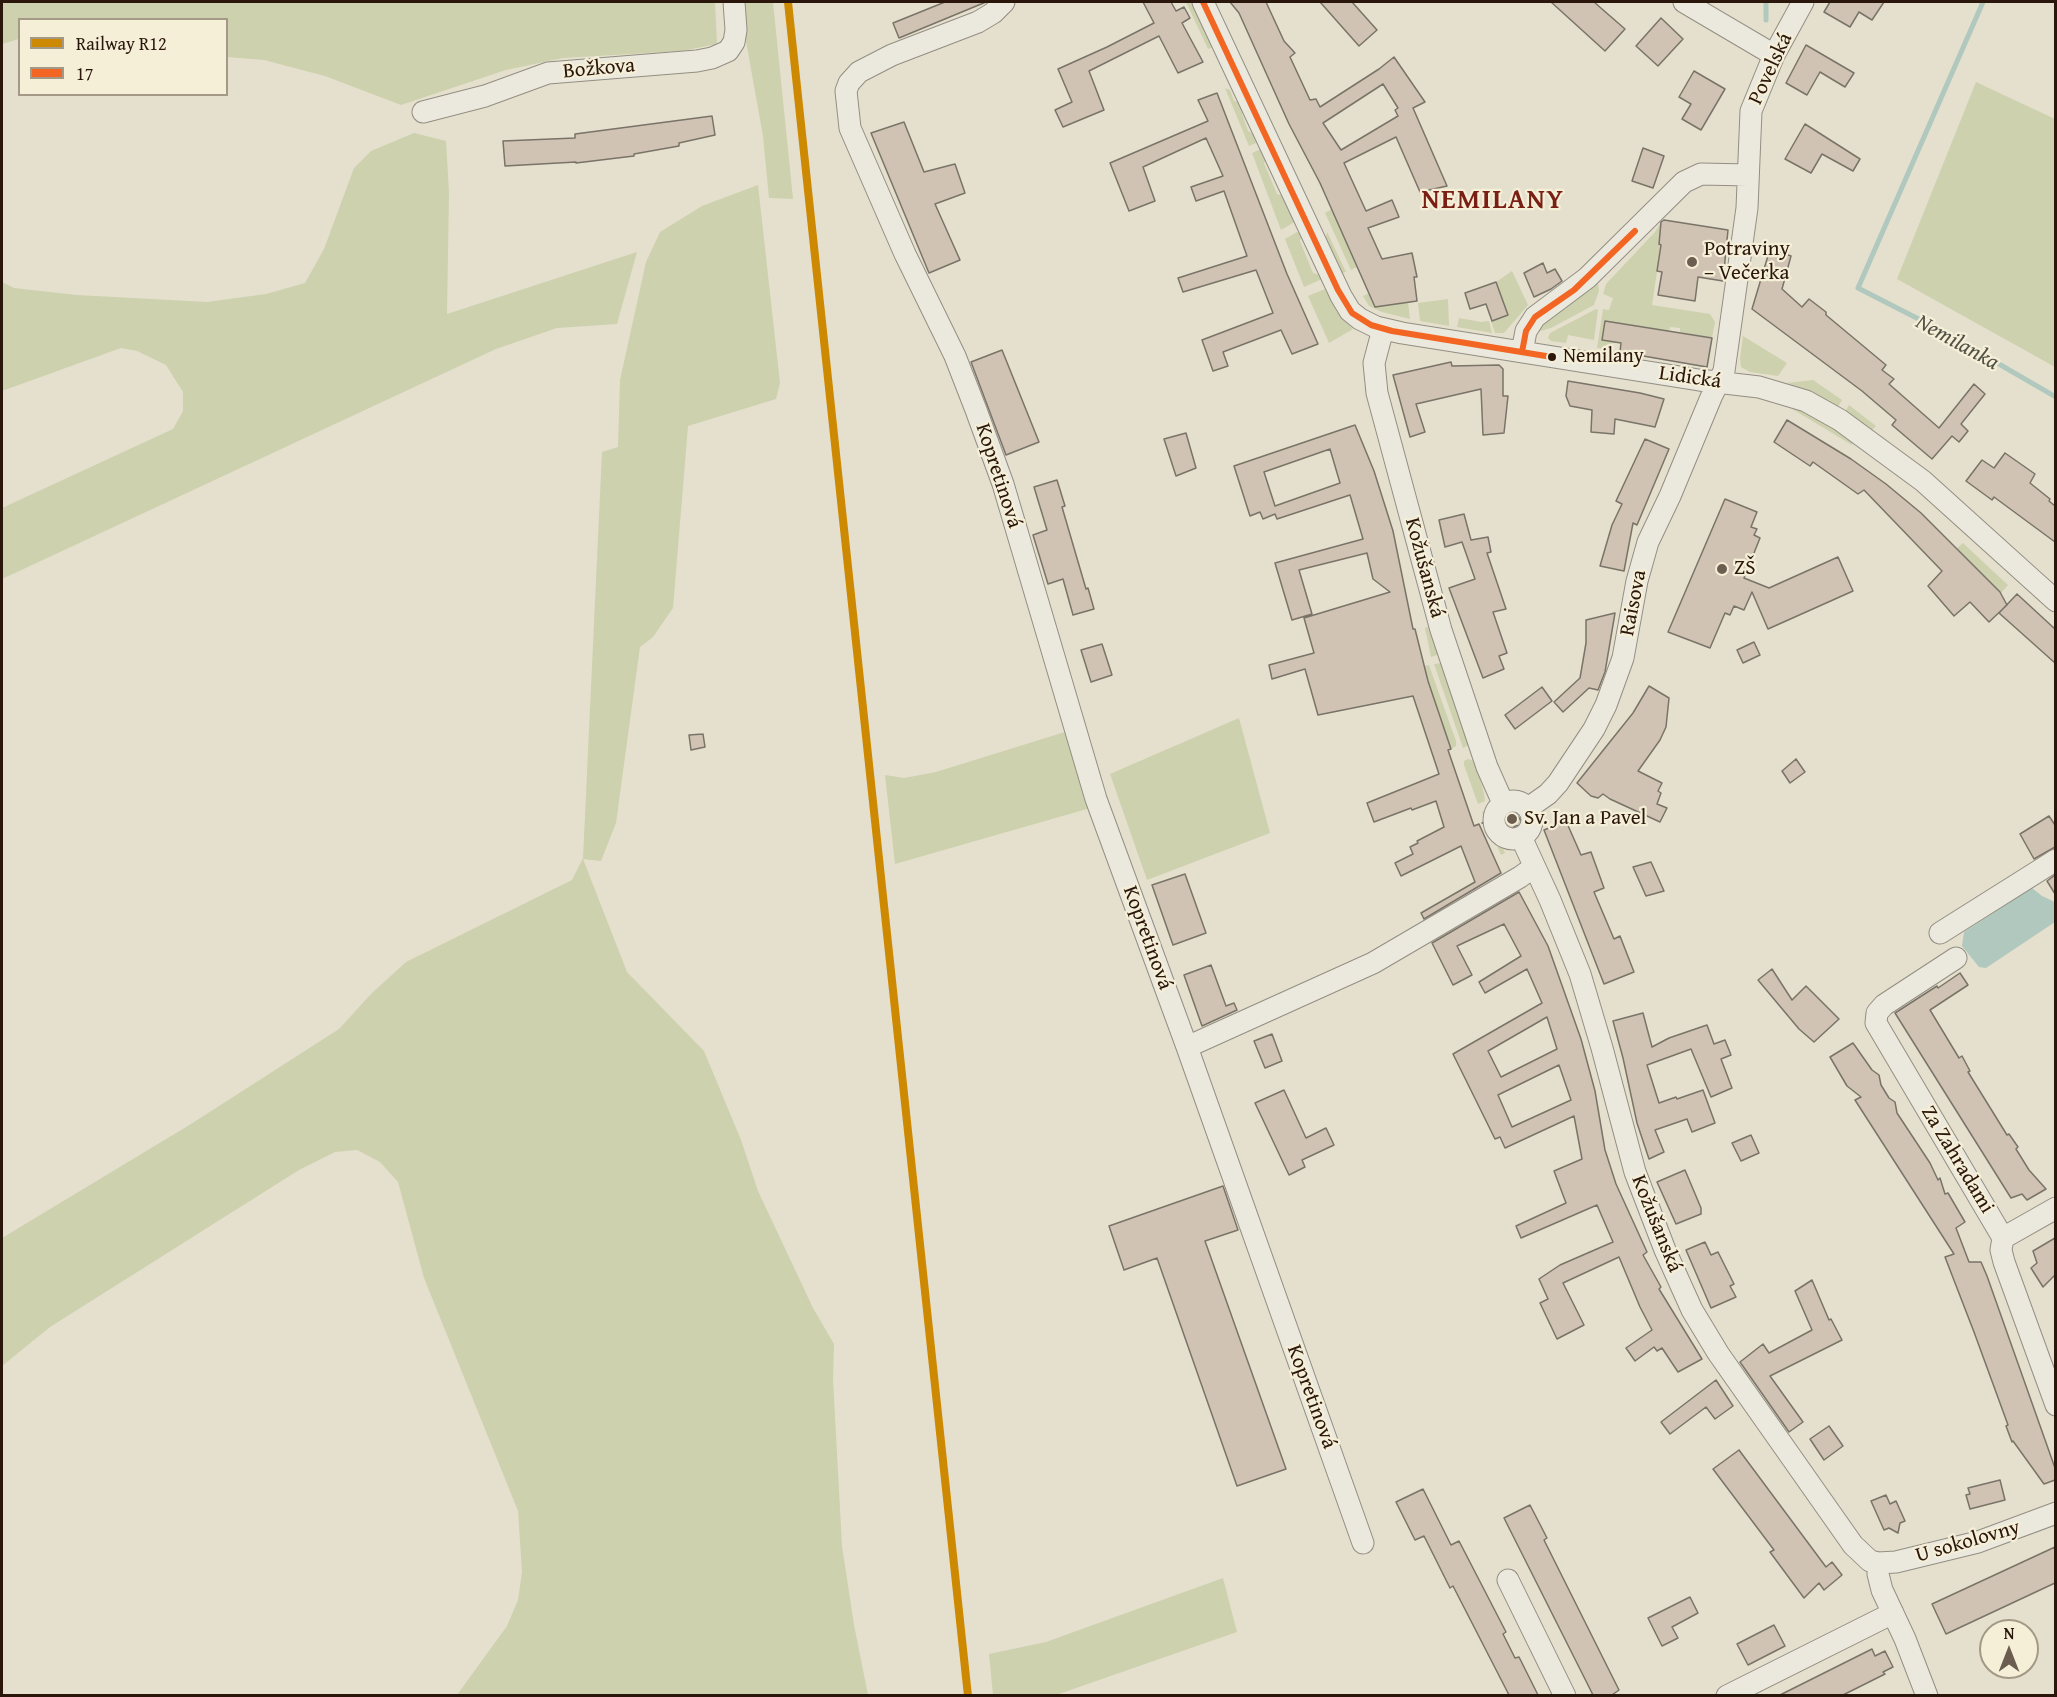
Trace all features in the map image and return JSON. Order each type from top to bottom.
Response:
[{"type":"street","name":"Božkova","points":[[423,112],[485,96],[548,74],[712,58],[728,51],[734,42],[736,30],[734,2]]},
{"type":"street","name":"Kopretinová","points":[[1004,2],[993,13],[978,22],[892,55],[863,69],[849,83],[846,91],[848,120],[866,169],[904,254],[955,356],[976,410],[1002,484],[1096,799],[1363,1543]]},
{"type":"street","name":"Lidická","points":[[1203,2],[1344,301],[1352,313],[1360,319],[1383,328],[1522,352],[1719,383],[1759,387],[1812,403],[1895,458],[2055,601]]},
{"type":"street","points":[[1684,2],[1774,55]]},
{"type":"street","name":"Povelská","points":[[1719,383],[1726,362],[1743,247],[1747,208],[1750,111],[1774,55],[1803,2]]},
{"type":"street","points":[[1522,352],[1526,331],[1535,317],[1587,278],[1684,182],[1701,174],[1748,175]]},
{"type":"street","name":"Kožušanská","points":[[1383,328],[1374,363],[1377,393],[1441,630],[1487,767],[1503,803]]},
{"type":"street","name":"Raisova","points":[[1528,808],[1558,783],[1594,729],[1606,705],[1623,658],[1640,569],[1648,542],[1719,383]]},
{"type":"street","points":[[1519,801],[1528,808],[1532,824],[1526,834],[1521,837],[1508,839],[1502,836],[1494,826],[1494,813],[1503,803],[1519,801]]},
{"type":"street","name":"Kožušanská","points":[[1521,837],[1572,951],[1588,995],[1635,1172],[1665,1250],[1692,1310],[1718,1353],[1843,1530],[1865,1558],[1878,1563]]},
{"type":"street","points":[[1940,933],[2055,860]]},
{"type":"street","points":[[1186,1047],[1373,963],[1534,867]]},
{"type":"street","name":"Za Zahradami","points":[[1956,958],[1884,1005],[1878,1010],[1875,1020],[1878,1029],[2003,1238],[2001,1250],[2004,1262],[2055,1406]]},
{"type":"street","points":[[2003,1238],[2055,1208]]},
{"type":"street","name":"U sokolovny","points":[[1878,1563],[1909,1559],[1956,1548],[1999,1535],[2055,1513]]},
{"type":"street","points":[[1878,1563],[1880,1582],[1927,1695]]},
{"type":"street","points":[[1508,1580],[1565,1695]]},
{"type":"street","points":[[1727,1695],[1893,1613]]},
{"type":"green space","points":[[2,2],[715,2],[717,44],[682,51],[563,58],[506,70],[401,105],[325,76],[264,60],[228,57],[228,18],[18,18],[18,39],[2,44]]},
{"type":"green space","points":[[739,2],[773,2],[793,199],[769,198],[763,136]]},
{"type":"green space","points":[[1186,2],[1191,2],[1215,46],[1208,49]]},
{"type":"green space","points":[[1976,82],[2055,119],[2055,367],[1897,279]]},
{"type":"green space","points":[[1225,88],[1230,90],[1234,101],[1241,103],[1248,131],[1256,135],[1259,142],[1249,146]]},
{"type":"green space","points":[[414,133],[446,141],[449,192],[447,314],[637,252],[617,324],[557,328],[496,349],[2,579],[2,508],[173,429],[183,411],[183,392],[166,365],[137,351],[121,348],[2,391],[2,282],[14,288],[77,295],[207,302],[266,294],[305,283],[324,249],[354,168],[371,151]]},
{"type":"green space","points":[[1261,149],[1267,159],[1264,163],[1277,194],[1285,196],[1296,221],[1281,230],[1252,153]]},
{"type":"green space","points":[[758,185],[780,383],[776,399],[688,426],[673,608],[653,637],[640,647],[616,823],[601,861],[583,859],[627,972],[704,1051],[741,1140],[758,1191],[813,1308],[834,1344],[833,1379],[842,1546],[868,1695],[457,1695],[507,1626],[518,1600],[522,1572],[518,1511],[424,1278],[398,1182],[380,1162],[357,1150],[335,1152],[299,1170],[50,1327],[2,1366],[2,1238],[191,1124],[339,1029],[371,994],[406,962],[572,880],[583,858],[602,452],[618,447],[620,380],[646,262],[660,232],[702,206]]},
{"type":"green space","points":[[1332,209],[1357,267],[1351,270],[1325,213]]},
{"type":"green space","points":[[1661,222],[1659,244],[1661,245],[1652,305],[1710,314],[1715,322],[1712,338],[1680,332],[1680,328],[1670,327],[1669,331],[1606,321],[1613,341],[1611,350],[1597,348],[1603,309],[1609,310],[1613,298],[1603,294],[1606,284],[1655,232]]},
{"type":"green space","points":[[1297,232],[1302,234],[1300,241],[1313,273],[1321,275],[1322,279],[1304,287],[1285,239]]},
{"type":"green space","points":[[1327,232],[1346,272],[1342,273],[1325,241]]},
{"type":"green space","points":[[1512,271],[1528,305],[1504,333],[1495,333],[1491,321],[1507,315],[1496,282]]},
{"type":"green space","points":[[1598,282],[1599,291],[1594,305],[1551,328],[1537,332],[1540,321]]},
{"type":"green space","points":[[1325,289],[1337,312],[1353,329],[1329,343],[1308,296]]},
{"type":"green space","points":[[1369,293],[1375,307],[1408,302],[1410,319],[1369,306],[1363,296]]},
{"type":"green space","points":[[1448,299],[1449,326],[1420,321],[1418,303]]},
{"type":"green space","points":[[1598,310],[1594,340],[1568,335],[1566,343],[1551,341],[1548,338],[1550,333]]},
{"type":"green space","points":[[1459,318],[1489,321],[1492,333],[1457,327]]},
{"type":"green space","points":[[1743,336],[1787,363],[1778,376],[1750,372],[1741,367]]},
{"type":"green space","points":[[1813,380],[1842,400],[1838,407],[1814,393],[1786,383]]},
{"type":"green space","points":[[1849,405],[1876,426],[1872,430],[1845,412]]},
{"type":"green space","points":[[1789,407],[1803,411],[1855,440],[1852,445]]},
{"type":"green space","points":[[1963,543],[2008,585],[2001,593],[1956,549]]},
{"type":"green space","points":[[1430,626],[1440,654],[1431,657],[1425,628]]},
{"type":"green space","points":[[1442,663],[1469,745],[1463,748],[1434,664]]},
{"type":"green space","points":[[1429,665],[1456,741],[1456,746],[1451,749],[1424,671],[1424,666]]},
{"type":"green space","points":[[1239,718],[1270,833],[1147,880],[1110,774]]},
{"type":"green space","points":[[1068,731],[1094,807],[895,864],[885,775],[904,778],[936,772]]},
{"type":"green space","points":[[1468,759],[1475,761],[1484,793],[1485,801],[1478,804],[1464,765],[1464,761]]},
{"type":"green space","points":[[1486,809],[1505,853],[1501,855],[1482,812]]},
{"type":"green space","points":[[1223,1578],[1237,1632],[1056,1695],[993,1695],[989,1654],[1046,1642]]},
{"type":"shaded area","points":[[2032,888],[2055,902],[2055,922],[1986,968],[1979,967],[1962,946],[1964,932]]},
{"type":"building","points":[[945,2],[986,2],[899,38],[893,23]]},
{"type":"building","points":[[1143,2],[1171,2],[1176,11],[1184,7],[1190,18],[1182,23],[1203,62],[1178,73],[1159,36],[1089,71],[1104,110],[1063,127],[1055,110],[1072,102],[1058,69],[1154,23]]},
{"type":"building","points":[[1230,2],[1266,2],[1284,41],[1295,53],[1290,57],[1310,100],[1316,99],[1320,107],[1394,57],[1425,102],[1413,108],[1447,186],[1420,192],[1396,137],[1344,163],[1366,211],[1392,200],[1399,217],[1368,228],[1382,259],[1412,253],[1417,277],[1414,277],[1417,301],[1375,307],[1320,183],[1289,124],[1239,13]],"holes":[[[1383,84],[1398,108],[1395,110],[1398,116],[1341,150],[1323,123]]]},
{"type":"building","points":[[1320,2],[1352,2],[1377,30],[1359,46]]},
{"type":"building","points":[[1551,2],[1594,2],[1625,29],[1605,51]]},
{"type":"building","points":[[1830,2],[1884,2],[1872,20],[1859,12],[1850,27],[1824,12]]},
{"type":"building","points":[[1661,18],[1683,39],[1658,66],[1636,46]]},
{"type":"building","points":[[1806,45],[1854,73],[1845,87],[1820,72],[1807,95],[1786,83]]},
{"type":"building","points":[[1694,71],[1725,89],[1701,130],[1682,119],[1691,104],[1679,97]]},
{"type":"building","points":[[1217,93],[1287,274],[1318,344],[1292,354],[1281,330],[1223,352],[1228,366],[1213,371],[1202,340],[1273,313],[1256,270],[1183,292],[1178,278],[1247,256],[1224,191],[1196,201],[1191,187],[1223,176],[1206,138],[1143,167],[1155,201],[1129,211],[1110,163],[1208,121],[1198,100]]},
{"type":"building","points":[[712,116],[715,135],[679,143],[679,146],[634,154],[634,156],[576,163],[505,166],[503,141],[575,138],[575,134]]},
{"type":"building","points":[[904,122],[924,172],[955,164],[965,193],[935,204],[960,260],[929,273],[871,133]]},
{"type":"building","points":[[1805,124],[1860,159],[1853,171],[1822,154],[1811,173],[1785,159]]},
{"type":"building","points":[[1643,148],[1664,156],[1653,188],[1632,181]]},
{"type":"building","name":"Potraviny – Večerka","points":[[1664,220],[1728,230],[1723,281],[1698,277],[1695,301],[1658,295],[1662,272],[1657,271],[1661,245],[1659,244],[1661,222]]},
{"type":"building","points":[[1770,249],[1791,256],[1782,289],[1802,307],[1809,299],[1886,365],[1882,370],[1894,379],[1889,384],[1939,428],[1974,384],[1985,394],[1961,424],[1968,431],[1959,442],[1952,436],[1932,459],[1892,425],[1896,420],[1862,391],[1752,309]]},
{"type":"building","points":[[1543,263],[1547,273],[1555,269],[1562,281],[1534,297],[1524,273]]},
{"type":"building","points":[[1496,282],[1508,315],[1492,321],[1486,304],[1470,309],[1465,293]]},
{"type":"building","points":[[1605,321],[1712,338],[1707,367],[1620,352],[1621,343],[1602,340]]},
{"type":"building","points":[[1002,350],[1039,442],[1006,455],[971,362]]},
{"type":"building","points":[[1451,362],[1452,366],[1499,365],[1503,369],[1503,396],[1508,396],[1504,433],[1483,435],[1481,389],[1416,404],[1425,432],[1410,437],[1393,375]]},
{"type":"building","points":[[1568,381],[1664,399],[1655,427],[1615,419],[1614,434],[1591,432],[1592,410],[1570,406],[1566,396]]},
{"type":"building","points":[[1787,420],[1851,459],[1921,513],[2000,592],[2007,605],[1989,622],[1970,602],[1954,616],[1928,586],[1942,571],[1864,490],[1858,494],[1813,462],[1810,466],[1774,442]]},
{"type":"building","points":[[1355,425],[1374,471],[1393,531],[1413,629],[1415,629],[1428,681],[1451,749],[1448,750],[1474,826],[1479,824],[1501,873],[1424,919],[1421,913],[1475,882],[1461,846],[1401,876],[1395,863],[1413,854],[1410,847],[1418,843],[1417,841],[1444,827],[1436,801],[1374,822],[1367,803],[1439,774],[1413,696],[1318,715],[1305,669],[1272,679],[1269,665],[1314,653],[1304,618],[1390,592],[1373,579],[1367,553],[1299,570],[1312,614],[1292,620],[1275,563],[1363,539],[1350,495],[1277,519],[1275,514],[1263,519],[1260,512],[1250,516],[1234,466]],"holes":[[[1330,449],[1340,483],[1275,506],[1264,472]]]},
{"type":"building","points":[[1186,433],[1196,468],[1176,476],[1164,439]]},
{"type":"building","points":[[1645,439],[1669,449],[1637,525],[1633,523],[1624,571],[1600,566],[1612,525],[1622,504],[1616,501]]},
{"type":"building","points":[[2005,453],[2035,474],[2030,483],[2055,506],[2055,542],[1994,497],[1992,500],[1966,481],[1982,460],[1994,468]]},
{"type":"building","points":[[1057,480],[1065,506],[1062,507],[1094,609],[1073,615],[1063,579],[1048,584],[1033,535],[1047,530],[1034,487]]},
{"type":"building","name":"ZŠ","points":[[1725,499],[1757,512],[1751,527],[1757,529],[1754,535],[1760,538],[1744,578],[1769,588],[1838,557],[1853,591],[1768,629],[1752,592],[1744,610],[1734,606],[1730,615],[1725,613],[1710,648],[1668,632]]},
{"type":"building","points":[[1464,514],[1471,540],[1488,537],[1491,552],[1487,553],[1506,609],[1493,612],[1507,653],[1499,656],[1504,669],[1483,678],[1449,588],[1475,579],[1462,542],[1445,547],[1439,520]]},
{"type":"building","points":[[2017,594],[2055,629],[2055,663],[1999,613]]},
{"type":"building","points":[[1615,613],[1605,672],[1598,690],[1589,688],[1563,712],[1554,702],[1580,678],[1586,643],[1586,620]]},
{"type":"building","points":[[1754,642],[1760,655],[1743,663],[1737,650]]},
{"type":"building","points":[[1102,644],[1112,675],[1091,682],[1081,650]]},
{"type":"building","points":[[1649,686],[1669,698],[1666,727],[1660,740],[1638,771],[1662,783],[1658,791],[1661,793],[1657,804],[1667,808],[1660,822],[1603,794],[1598,798],[1591,796],[1577,783],[1633,713]]},
{"type":"building","points":[[1542,687],[1552,701],[1515,729],[1505,715]]},
{"type":"building","points":[[703,734],[705,747],[691,750],[689,735]]},
{"type":"building","points":[[1796,759],[1805,772],[1790,783],[1782,771]]},
{"type":"building","points":[[1516,806],[1517,815],[1524,825],[1515,826],[1510,832],[1482,823],[1499,815],[1509,814]]},
{"type":"building","points":[[2049,816],[2055,825],[2055,847],[2034,859],[2020,834]]},
{"type":"building","points":[[1566,821],[1581,855],[1591,852],[1604,888],[1594,892],[1614,939],[1620,936],[1634,972],[1604,984],[1544,830]]},
{"type":"building","points":[[1651,862],[1664,891],[1646,896],[1633,867]]},
{"type":"building","points":[[1185,874],[1206,933],[1173,945],[1152,885]]},
{"type":"building","points":[[2055,875],[2055,894],[2047,881]]},
{"type":"building","points":[[1519,892],[1548,946],[1581,1039],[1595,1091],[1605,1150],[1616,1184],[1647,1252],[1643,1255],[1661,1287],[1659,1289],[1702,1359],[1678,1372],[1662,1348],[1657,1351],[1654,1347],[1635,1361],[1626,1348],[1652,1330],[1619,1257],[1563,1283],[1584,1325],[1557,1339],[1540,1303],[1548,1299],[1539,1279],[1560,1265],[1613,1242],[1597,1205],[1521,1238],[1516,1226],[1566,1203],[1554,1171],[1582,1159],[1574,1116],[1505,1148],[1500,1137],[1495,1139],[1453,1054],[1542,1003],[1527,969],[1485,993],[1479,982],[1521,956],[1504,924],[1457,946],[1472,975],[1453,985],[1432,943]],"holes":[[[1547,1017],[1557,1049],[1501,1077],[1488,1051]],[[1559,1065],[1571,1100],[1512,1127],[1498,1095]]]},
{"type":"building","points":[[1211,965],[1226,1006],[1234,1003],[1237,1010],[1202,1026],[1184,975]]},
{"type":"building","points":[[1772,969],[1792,1000],[1806,986],[1839,1019],[1814,1042],[1799,1029],[1758,980]]},
{"type":"building","points":[[1960,973],[1968,985],[1930,1010],[1959,1058],[1962,1056],[1970,1071],[1968,1072],[2007,1135],[2009,1134],[2018,1147],[2016,1149],[2029,1170],[2046,1189],[2027,1200],[2022,1194],[2011,1198],[1895,1013]]},
{"type":"building","points":[[1643,1013],[1652,1047],[1669,1038],[1707,1025],[1714,1044],[1725,1040],[1731,1055],[1721,1059],[1732,1088],[1711,1097],[1691,1049],[1647,1065],[1659,1103],[1703,1090],[1715,1123],[1692,1132],[1687,1119],[1655,1130],[1664,1152],[1649,1159],[1637,1123],[1613,1021]]},
{"type":"building","points":[[1272,1034],[1282,1061],[1265,1068],[1254,1041]]},
{"type":"building","points":[[1853,1043],[1872,1070],[1879,1075],[1881,1085],[1889,1098],[1895,1102],[1897,1113],[1930,1163],[1938,1180],[1940,1178],[1945,1194],[1948,1193],[1965,1222],[1956,1228],[1969,1262],[1981,1262],[1987,1276],[2055,1468],[2055,1480],[2044,1484],[2012,1442],[2006,1426],[2008,1425],[1945,1257],[1954,1254],[1855,1100],[1861,1097],[1847,1086],[1830,1057]]},
{"type":"building","points":[[1284,1090],[1306,1138],[1326,1128],[1334,1145],[1302,1160],[1305,1167],[1289,1175],[1255,1103]]},
{"type":"building","points":[[1751,1135],[1759,1153],[1741,1161],[1732,1143]]},
{"type":"building","points":[[1685,1170],[1701,1208],[1701,1214],[1676,1224],[1657,1182]]},
{"type":"building","points":[[1223,1186],[1238,1230],[1205,1241],[1286,1469],[1237,1486],[1157,1258],[1124,1270],[1109,1226]]},
{"type":"building","points":[[2055,1238],[2055,1275],[2043,1287],[2031,1268],[2037,1263],[2033,1251]]},
{"type":"building","points":[[1705,1242],[1711,1255],[1718,1252],[1734,1284],[1730,1286],[1736,1297],[1711,1308],[1686,1250]]},
{"type":"building","points":[[1812,1280],[1829,1320],[1831,1319],[1842,1340],[1770,1376],[1803,1422],[1789,1432],[1740,1362],[1763,1344],[1769,1353],[1812,1330],[1795,1291]]},
{"type":"building","points":[[1716,1380],[1733,1406],[1715,1419],[1706,1407],[1670,1434],[1661,1422]]},
{"type":"building","points":[[1829,1426],[1843,1446],[1824,1460],[1810,1439]]},
{"type":"building","points":[[1739,1450],[1826,1567],[1832,1562],[1842,1575],[1824,1590],[1819,1583],[1804,1598],[1770,1552],[1774,1550],[1713,1469]]},
{"type":"building","points":[[2000,1480],[2005,1500],[1970,1509],[1966,1495],[1970,1494],[1968,1488]]},
{"type":"building","points":[[1423,1489],[1451,1545],[1459,1541],[1506,1632],[1503,1634],[1515,1658],[1519,1657],[1538,1695],[1509,1695],[1453,1586],[1450,1588],[1424,1536],[1415,1540],[1396,1502]]},
{"type":"building","points":[[1886,1495],[1890,1504],[1896,1501],[1905,1521],[1900,1523],[1898,1533],[1889,1528],[1884,1530],[1871,1501]]},
{"type":"building","points":[[1530,1505],[1547,1538],[1544,1540],[1619,1690],[1612,1695],[1593,1695],[1504,1518]]},
{"type":"building","points":[[2055,1547],[2055,1583],[1946,1634],[1932,1604]]},
{"type":"building","points":[[1690,1597],[1698,1613],[1672,1627],[1678,1638],[1662,1646],[1648,1618]]},
{"type":"building","points":[[1774,1625],[1785,1646],[1748,1665],[1737,1644]]},
{"type":"building","points":[[1872,1649],[1875,1656],[1885,1651],[1893,1667],[1883,1672],[1885,1674],[1843,1695],[1780,1695]]},
{"type":"waterway","name":"Nemilanka","points":[[1766,2],[1766,20]]},
{"type":"waterway","points":[[1983,2],[1858,288],[1942,331],[2056,397]]},
{"type":"rail line","name":"R12","points":[[788,2],[968,1696]]},
{"type":"transit line","name":"17","points":[[1203,2],[1338,290],[1352,313],[1371,325],[1392,331],[1552,357]]},
{"type":"transit line","name":"17","points":[[1522,352],[1526,331],[1535,317],[1574,290],[1635,231]]},
{"type":"place","name":"Potraviny – Večerka","points":[[1692,262]]},
{"type":"place","name":"Nemilany","points":[[1552,357]]},
{"type":"place","name":"ZŠ","points":[[1722,569]]},
{"type":"place","name":"Sv. Jan a Pavel","points":[[1512,819]]},
{"type":"district","name":"NEMILANY","points":[[1493,201]]}]
